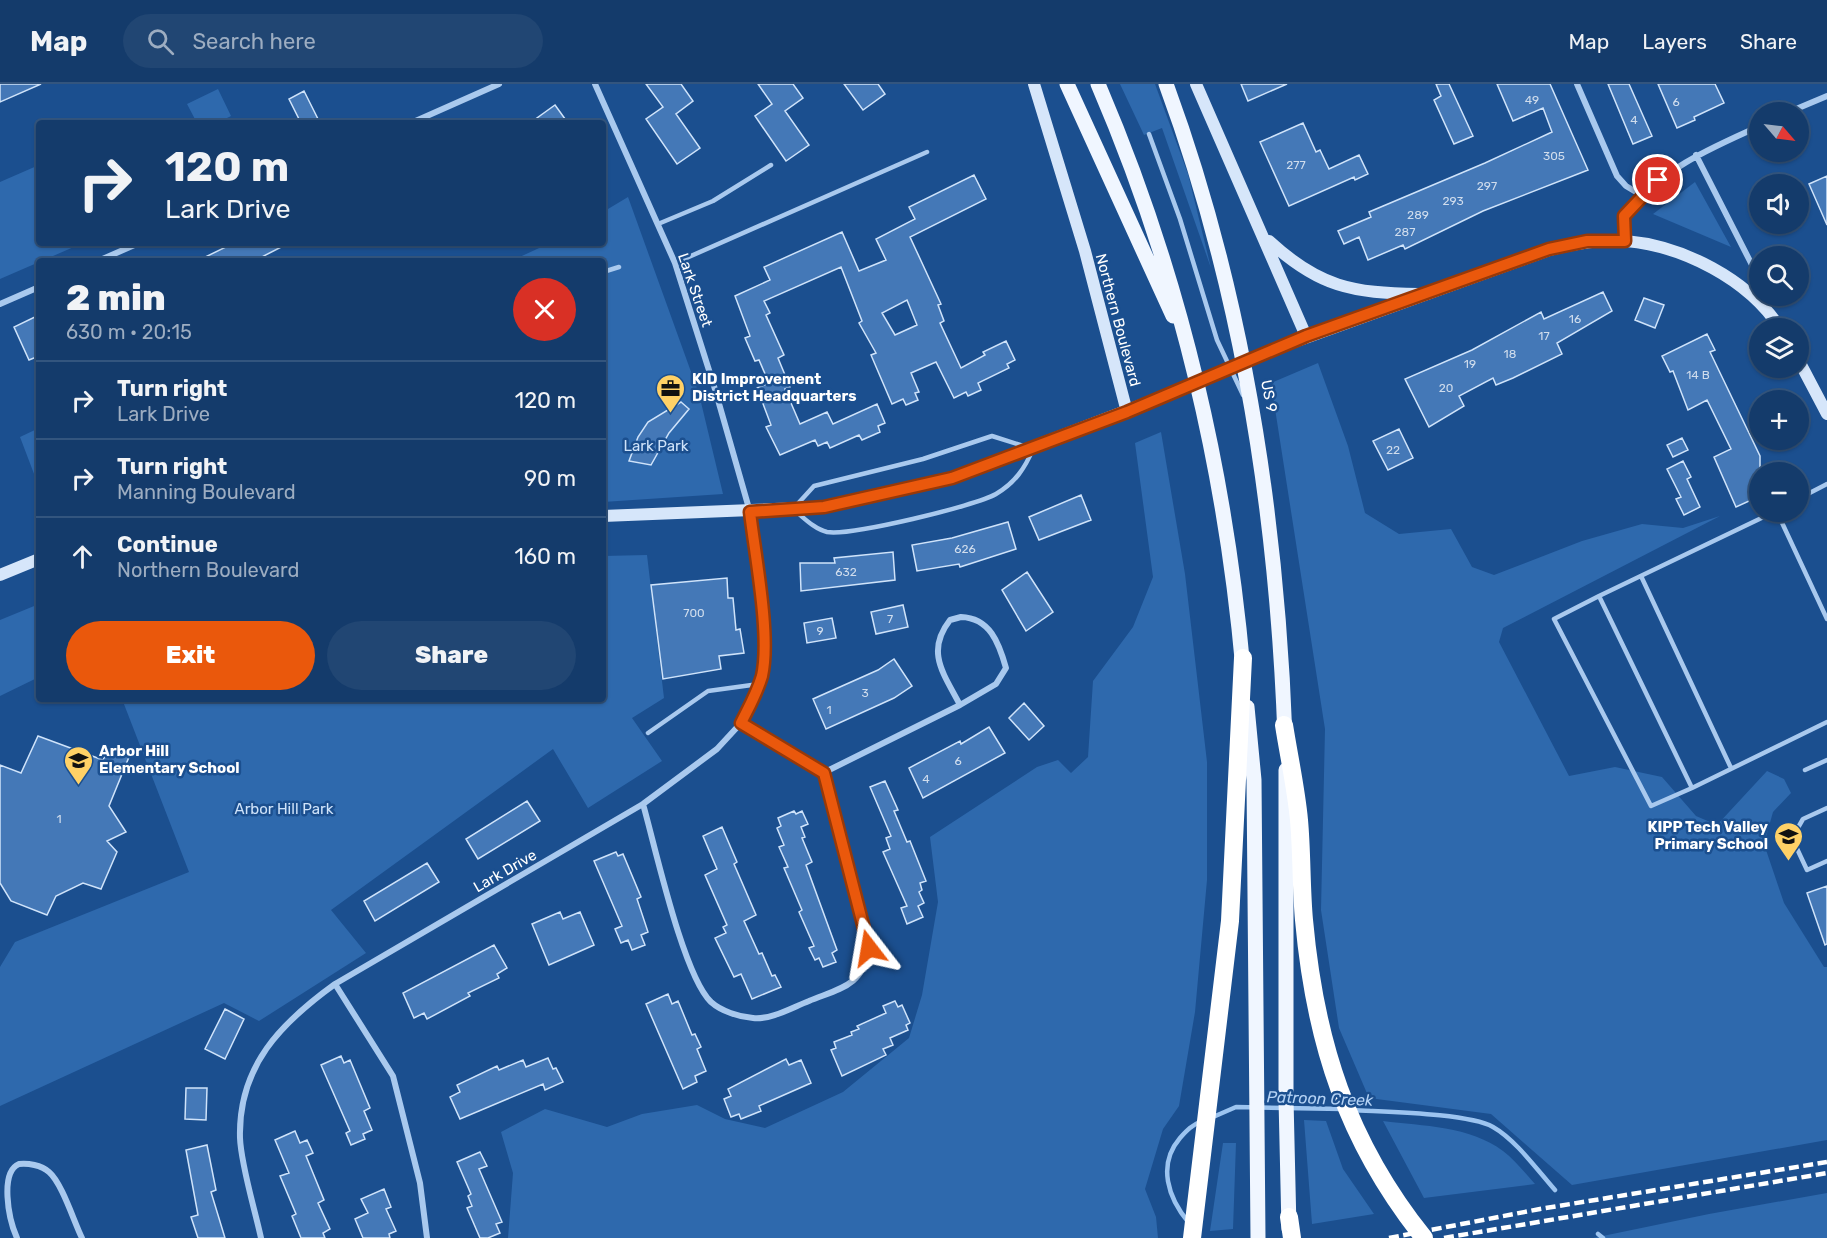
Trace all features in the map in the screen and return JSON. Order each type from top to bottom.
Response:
[{"type":"highway","points":[[1192,1238],[1230,921],[1243,658]]},
{"type":"highway","points":[[1284,725],[1299,820],[1301,886],[1310,971],[1323,1040],[1340,1095],[1363,1148],[1394,1199],[1424,1238]]},
{"type":"highway","points":[[1289,1217],[1291,1238]]},
{"type":"main road","name":"Northern Boulevard","points":[[1034,84],[1085,251],[1127,412],[1306,336],[1430,294],[1549,249],[1587,241],[1625,241],[1663,247],[1733,281],[1749,294]]},
{"type":"main road","points":[[1067,84],[1147,263],[1188,348]]},
{"type":"main road","points":[[1098,84],[1146,207],[1188,348],[1223,508],[1243,658],[1254,780],[1258,1238]]},
{"type":"main road","name":"US 9","points":[[1166,84],[1210,214],[1255,422],[1274,579],[1284,725],[1289,1217]]},
{"type":"main road","points":[[1196,84],[1306,336]]},
{"type":"main road","points":[[1264,237],[1298,267],[1324,281],[1357,290],[1430,294]]},
{"type":"main road","name":"Northern Boulevard","points":[[1762,306],[1772,318]]},
{"type":"main road","points":[[1808,378],[1827,414]]},
{"type":"main road","points":[[606,516],[750,512],[824,507],[952,478],[1127,412]]},
{"type":"main road","points":[[0,575],[36,560]]},
{"type":"street","points":[[418,120],[499,84]]},
{"type":"street","name":"Lark Street","points":[[595,84],[675,263],[750,512]]},
{"type":"street","points":[[1577,84],[1617,176],[1626,186],[1641,195]]},
{"type":"street","points":[[1809,104],[1827,96]]},
{"type":"street","points":[[1625,241],[1624,216],[1641,195],[1658,180],[1696,155],[1749,131]]},
{"type":"street","points":[[1696,155],[1749,259]]},
{"type":"street","points":[[105,258],[132,246]]},
{"type":"street","points":[[0,304],[36,288]]},
{"type":"street","name":"Lark Drive","points":[[261,1238],[240,1139],[244,1094],[254,1071],[276,1033],[304,1006],[335,984],[644,804],[717,749],[741,723],[762,673],[764,637],[750,512]]},
{"type":"street","points":[[824,773],[960,705],[996,684],[1006,668],[995,635],[972,618],[950,620],[937,642],[937,660],[960,705]]},
{"type":"street","points":[[644,804],[684,948],[698,984],[711,1002],[737,1016],[756,1019],[784,1011],[854,982],[867,963],[869,948],[824,773],[741,723]]},
{"type":"street","points":[[335,984],[393,1076],[420,1183],[427,1238]]},
{"type":"street","points":[[17,1238],[0,1202],[0,1181],[10,1166],[28,1163],[49,1172],[82,1238]]},
{"type":"lane","points":[[1149,134],[1180,219],[1218,340],[1255,422]]},
{"type":"lane","points":[[675,263],[927,153]]},
{"type":"lane","points":[[658,224],[713,201],[771,165]]},
{"type":"lane","points":[[606,272],[619,267]]},
{"type":"lane","points":[[992,436],[1033,449],[1023,471],[996,494],[901,523],[828,532],[814,526],[793,509],[814,486],[923,459],[992,436]]},
{"type":"lane","points":[[1809,493],[1827,484]]},
{"type":"lane","points":[[1754,522],[1554,619],[1651,806],[1827,722]]},
{"type":"lane","points":[[1780,522],[1825,609],[1827,619]]},
{"type":"lane","points":[[1641,576],[1731,768]]},
{"type":"lane","points":[[1599,596],[1692,788]]},
{"type":"lane","points":[[648,733],[708,691],[759,684]]},
{"type":"lane","points":[[1805,770],[1827,760]]},
{"type":"lane","points":[[1827,808],[1803,819],[1792,838],[1807,870],[1827,861]]},
{"type":"green space","points":[[1120,84],[1155,84],[1188,174],[1211,268],[1162,128],[1144,135]]},
{"type":"green space","points":[[218,89],[231,116],[223,120],[195,120],[187,104]]},
{"type":"green space","points":[[36,166],[36,246],[76,246],[48,258],[36,258],[36,263],[0,279],[0,182]]},
{"type":"green space","points":[[1695,182],[1731,247],[1653,214]]},
{"type":"green space","name":"Lark Park","points":[[628,197],[699,394],[723,494],[606,502],[606,258],[518,258],[544,246],[606,246],[606,210]]},
{"type":"green space","points":[[1318,363],[1348,446],[1365,513],[1399,534],[1451,529],[1472,567],[1494,575],[1582,541],[1642,524],[1683,528],[1720,516],[1503,628],[1499,642],[1569,776],[1615,767],[1662,777],[1696,816],[1717,825],[1767,771],[1784,779],[1791,793],[1773,812],[1764,844],[1784,903],[1824,967],[1827,967],[1827,1140],[1572,1185],[1491,1114],[1369,1098],[1339,1028],[1321,910],[1325,729],[1271,383]]},
{"type":"green space","points":[[36,429],[36,479],[20,437]]},
{"type":"green space","points":[[1161,432],[1185,574],[1207,762],[1207,880],[1195,1012],[1179,1106],[1163,1129],[1145,1189],[1156,1217],[1158,1238],[508,1238],[513,1173],[501,1132],[545,1109],[607,1127],[642,1114],[697,1105],[725,1119],[765,1128],[843,1092],[909,1038],[922,995],[938,902],[930,837],[1037,767],[1058,760],[1071,773],[1088,757],[1093,681],[1133,627],[1153,577],[1135,443]]},
{"type":"green space","name":"Arbor Hill Park","points":[[647,555],[664,698],[632,718],[662,761],[588,808],[553,749],[331,910],[366,953],[259,1021],[224,1003],[0,1106],[0,967],[15,942],[189,872],[123,702],[606,702],[606,556]]},
{"type":"green space","points":[[36,605],[36,678],[0,696],[0,620]]},
{"type":"green space","points":[[1304,1120],[1326,1121],[1343,1169],[1374,1214],[1312,1224]]},
{"type":"green space","points":[[1383,1121],[1446,1128],[1476,1136],[1503,1151],[1535,1184],[1424,1198]]},
{"type":"green space","points":[[1223,1143],[1236,1143],[1233,1229],[1210,1231]]},
{"type":"green space","points":[[1827,1193],[1827,1238],[1593,1238],[1709,1214]]},
{"type":"building","points":[[0,84],[41,84],[0,102]]},
{"type":"building","points":[[646,84],[681,84],[693,101],[676,114],[700,148],[677,164],[646,119],[663,107]]},
{"type":"building","points":[[758,84],[793,84],[803,98],[785,111],[809,145],[786,161],[755,116],[772,104]]},
{"type":"building","points":[[844,84],[878,84],[885,94],[863,110]]},
{"type":"building","points":[[1241,84],[1287,84],[1248,101]]},
{"type":"building","points":[[1436,84],[1449,84],[1473,136],[1454,144],[1434,100],[1441,96]]},
{"type":"building","points":[[1497,84],[1550,84],[1588,170],[1483,211],[1405,249],[1403,245],[1368,260],[1359,237],[1344,244],[1338,231],[1371,217],[1369,212],[1552,132],[1543,108],[1513,121]]},
{"type":"building","points":[[1608,84],[1629,84],[1652,136],[1633,144]]},
{"type":"building","points":[[1658,84],[1715,84],[1724,103],[1677,128]]},
{"type":"building","points":[[304,91],[318,120],[300,120],[289,99]]},
{"type":"building","points":[[555,105],[566,120],[534,120]]},
{"type":"building","points":[[1303,123],[1316,152],[1320,150],[1329,169],[1359,155],[1368,174],[1355,180],[1354,177],[1289,206],[1260,142]]},
{"type":"building","points":[[974,175],[986,199],[910,237],[941,304],[938,305],[944,321],[940,323],[961,368],[985,355],[983,352],[1006,341],[1015,360],[1007,364],[1009,368],[978,383],[981,390],[968,396],[966,392],[954,398],[936,362],[911,373],[919,392],[915,393],[918,400],[906,405],[903,399],[892,404],[871,355],[876,353],[859,323],[862,321],[841,267],[764,301],[770,313],[766,315],[784,355],[778,358],[790,387],[785,389],[800,424],[827,412],[833,424],[877,404],[885,423],[878,426],[880,432],[862,440],[859,435],[830,448],[827,442],[818,446],[815,440],[780,455],[766,427],[771,425],[757,388],[769,383],[759,360],[755,361],[745,338],[750,336],[735,296],[770,280],[764,267],[842,232],[859,271],[886,260],[876,239],[915,219],[909,207]],"holes":[[[907,300],[917,325],[895,335],[882,313]]]},
{"type":"building","points":[[1827,176],[1827,225],[1809,184]]},
{"type":"building","points":[[283,246],[260,258],[203,258],[226,247]]},
{"type":"building","points":[[1603,292],[1612,311],[1557,343],[1562,354],[1496,385],[1493,378],[1459,396],[1464,406],[1429,427],[1405,379],[1472,350],[1541,312],[1544,319]]},
{"type":"building","points":[[1644,298],[1664,305],[1655,328],[1635,320]]},
{"type":"building","points":[[36,316],[36,357],[29,360],[14,327]]},
{"type":"building","points":[[1707,334],[1715,350],[1710,352],[1749,433],[1749,450],[1757,450],[1760,456],[1760,462],[1749,462],[1749,501],[1736,507],[1714,457],[1731,449],[1707,400],[1688,410],[1673,371],[1670,372],[1662,356]]},
{"type":"building","points":[[681,402],[689,409],[669,433],[651,465],[629,461],[638,437],[648,422]]},
{"type":"building","points":[[1399,429],[1413,458],[1388,470],[1373,441]]},
{"type":"building","points":[[1682,438],[1688,450],[1673,457],[1667,445]]},
{"type":"building","points":[[1683,461],[1691,477],[1687,479],[1700,507],[1684,515],[1676,499],[1681,497],[1667,469]]},
{"type":"building","points":[[1081,495],[1091,520],[1039,540],[1029,517]]},
{"type":"building","points":[[1008,522],[1016,549],[960,567],[959,564],[917,571],[912,545],[952,538]]},
{"type":"building","points":[[893,552],[895,580],[801,591],[800,563],[835,563],[834,558]]},
{"type":"building","points":[[1027,572],[1053,612],[1026,631],[1002,590]]},
{"type":"building","points":[[727,578],[728,598],[733,598],[736,630],[740,629],[744,653],[719,656],[721,669],[663,679],[651,585]]},
{"type":"building","points":[[903,605],[908,627],[876,634],[871,612]]},
{"type":"building","points":[[832,618],[836,638],[807,643],[804,623]]},
{"type":"building","points":[[894,659],[912,686],[894,698],[826,729],[813,699],[878,670]]},
{"type":"building","points":[[1024,703],[1044,726],[1029,740],[1009,718]]},
{"type":"building","points":[[989,727],[1005,753],[923,798],[909,768],[960,741],[961,744]]},
{"type":"building","name":"Arbor Hill Elementary School","points":[[38,736],[103,760],[109,747],[129,757],[109,806],[126,832],[107,841],[117,852],[101,889],[83,883],[56,896],[47,915],[11,901],[0,883],[0,765],[21,773]]},
{"type":"building","points":[[885,781],[898,810],[894,811],[907,842],[910,841],[926,881],[920,883],[922,890],[919,892],[924,903],[918,906],[923,917],[907,924],[901,908],[907,906],[883,852],[890,849],[886,838],[891,836],[870,787]]},
{"type":"building","points":[[527,801],[540,821],[478,859],[466,839]]},
{"type":"building","points":[[794,811],[796,814],[802,811],[808,824],[801,827],[805,837],[802,838],[812,862],[806,865],[837,950],[832,953],[836,962],[823,967],[819,958],[815,960],[809,948],[814,946],[799,912],[802,910],[784,868],[788,867],[779,847],[784,845],[777,828],[781,826],[778,818]]},
{"type":"building","points":[[722,827],[737,862],[734,864],[756,915],[744,921],[759,954],[762,953],[772,976],[775,975],[781,987],[752,999],[741,974],[734,977],[715,938],[726,933],[723,927],[727,925],[705,875],[717,869],[703,836]]},
{"type":"building","points":[[616,852],[618,856],[623,854],[641,897],[637,899],[648,932],[641,935],[645,945],[632,950],[628,940],[621,943],[615,929],[622,926],[594,861]]},
{"type":"building","points":[[427,863],[439,882],[375,921],[364,901]]},
{"type":"building","points":[[1827,886],[1827,944],[1825,945],[1807,893]]},
{"type":"building","points":[[560,912],[563,919],[580,912],[594,945],[549,965],[532,924]]},
{"type":"building","points":[[494,945],[507,968],[497,974],[499,978],[468,993],[470,996],[427,1019],[424,1013],[414,1018],[403,993]]},
{"type":"building","points":[[668,994],[672,1004],[678,1001],[692,1035],[695,1034],[701,1047],[697,1049],[706,1071],[695,1076],[697,1082],[683,1089],[646,1004]]},
{"type":"building","points":[[895,1001],[898,1007],[902,1005],[910,1023],[906,1025],[908,1030],[890,1038],[893,1045],[883,1049],[886,1055],[842,1076],[831,1050],[836,1048],[834,1042],[852,1035],[851,1032],[859,1029],[857,1026],[886,1013],[883,1006]]},
{"type":"building","points":[[225,1009],[244,1019],[225,1059],[205,1049]]},
{"type":"building","points":[[341,1056],[344,1063],[350,1060],[370,1108],[364,1111],[372,1130],[363,1134],[365,1139],[351,1145],[346,1133],[350,1131],[321,1065]]},
{"type":"building","points":[[548,1058],[563,1082],[545,1090],[543,1084],[460,1119],[450,1097],[460,1092],[457,1085],[497,1066],[499,1070],[523,1060],[526,1067]]},
{"type":"building","points":[[786,1059],[789,1065],[801,1060],[811,1083],[759,1106],[761,1111],[741,1119],[739,1114],[731,1117],[724,1099],[731,1096],[728,1089]]},
{"type":"building","points":[[186,1088],[207,1088],[206,1120],[185,1119]]},
{"type":"building","points":[[295,1131],[300,1143],[307,1140],[313,1153],[306,1156],[324,1200],[318,1203],[330,1229],[323,1233],[325,1238],[301,1238],[292,1216],[296,1214],[280,1176],[289,1173],[275,1140]]},
{"type":"building","points":[[207,1145],[216,1190],[211,1192],[225,1238],[198,1238],[191,1217],[198,1215],[186,1150]]},
{"type":"building","points":[[480,1152],[487,1166],[479,1169],[502,1222],[496,1224],[500,1233],[488,1238],[480,1238],[467,1208],[472,1206],[468,1196],[471,1194],[457,1162]]},
{"type":"building","points":[[384,1189],[391,1207],[386,1209],[396,1231],[389,1234],[390,1238],[363,1238],[355,1219],[368,1213],[361,1199]]},
{"type":"waterway","name":"Patroon Creek","points":[[1213,1117],[1236,1107],[1343,1109]]},
{"type":"waterway","name":"Patroon Creek","points":[[1352,1110],[1446,1116],[1481,1122],[1502,1133],[1555,1190]]},
{"type":"waterway","name":"Patroon Creek","points":[[1189,1223],[1171,1192],[1167,1170],[1173,1148],[1180,1138],[1195,1124],[1202,1121]]},
{"type":"waterway","name":"Patroon Creek","points":[[1598,1234],[1603,1238]]},
{"type":"railway","points":[[1389,1238],[1540,1209],[1827,1162]]},
{"type":"railway","points":[[1444,1238],[1827,1173]]},
{"type":"place","name":"KID Improvement District Headquarters","points":[[671,414]]},
{"type":"place","name":"Arbor Hill Elementary School","points":[[78,786]]},
{"type":"place","name":"KIPP Tech Valley Primary School","points":[[1789,862]]},
{"type":"route","points":[[869,948],[824,773],[741,723],[752,702],[762,673],[764,637],[750,512],[824,507],[952,478],[1127,412],[1306,336],[1430,294],[1549,249],[1587,241],[1625,241],[1624,216],[1641,195],[1658,180]]}]
